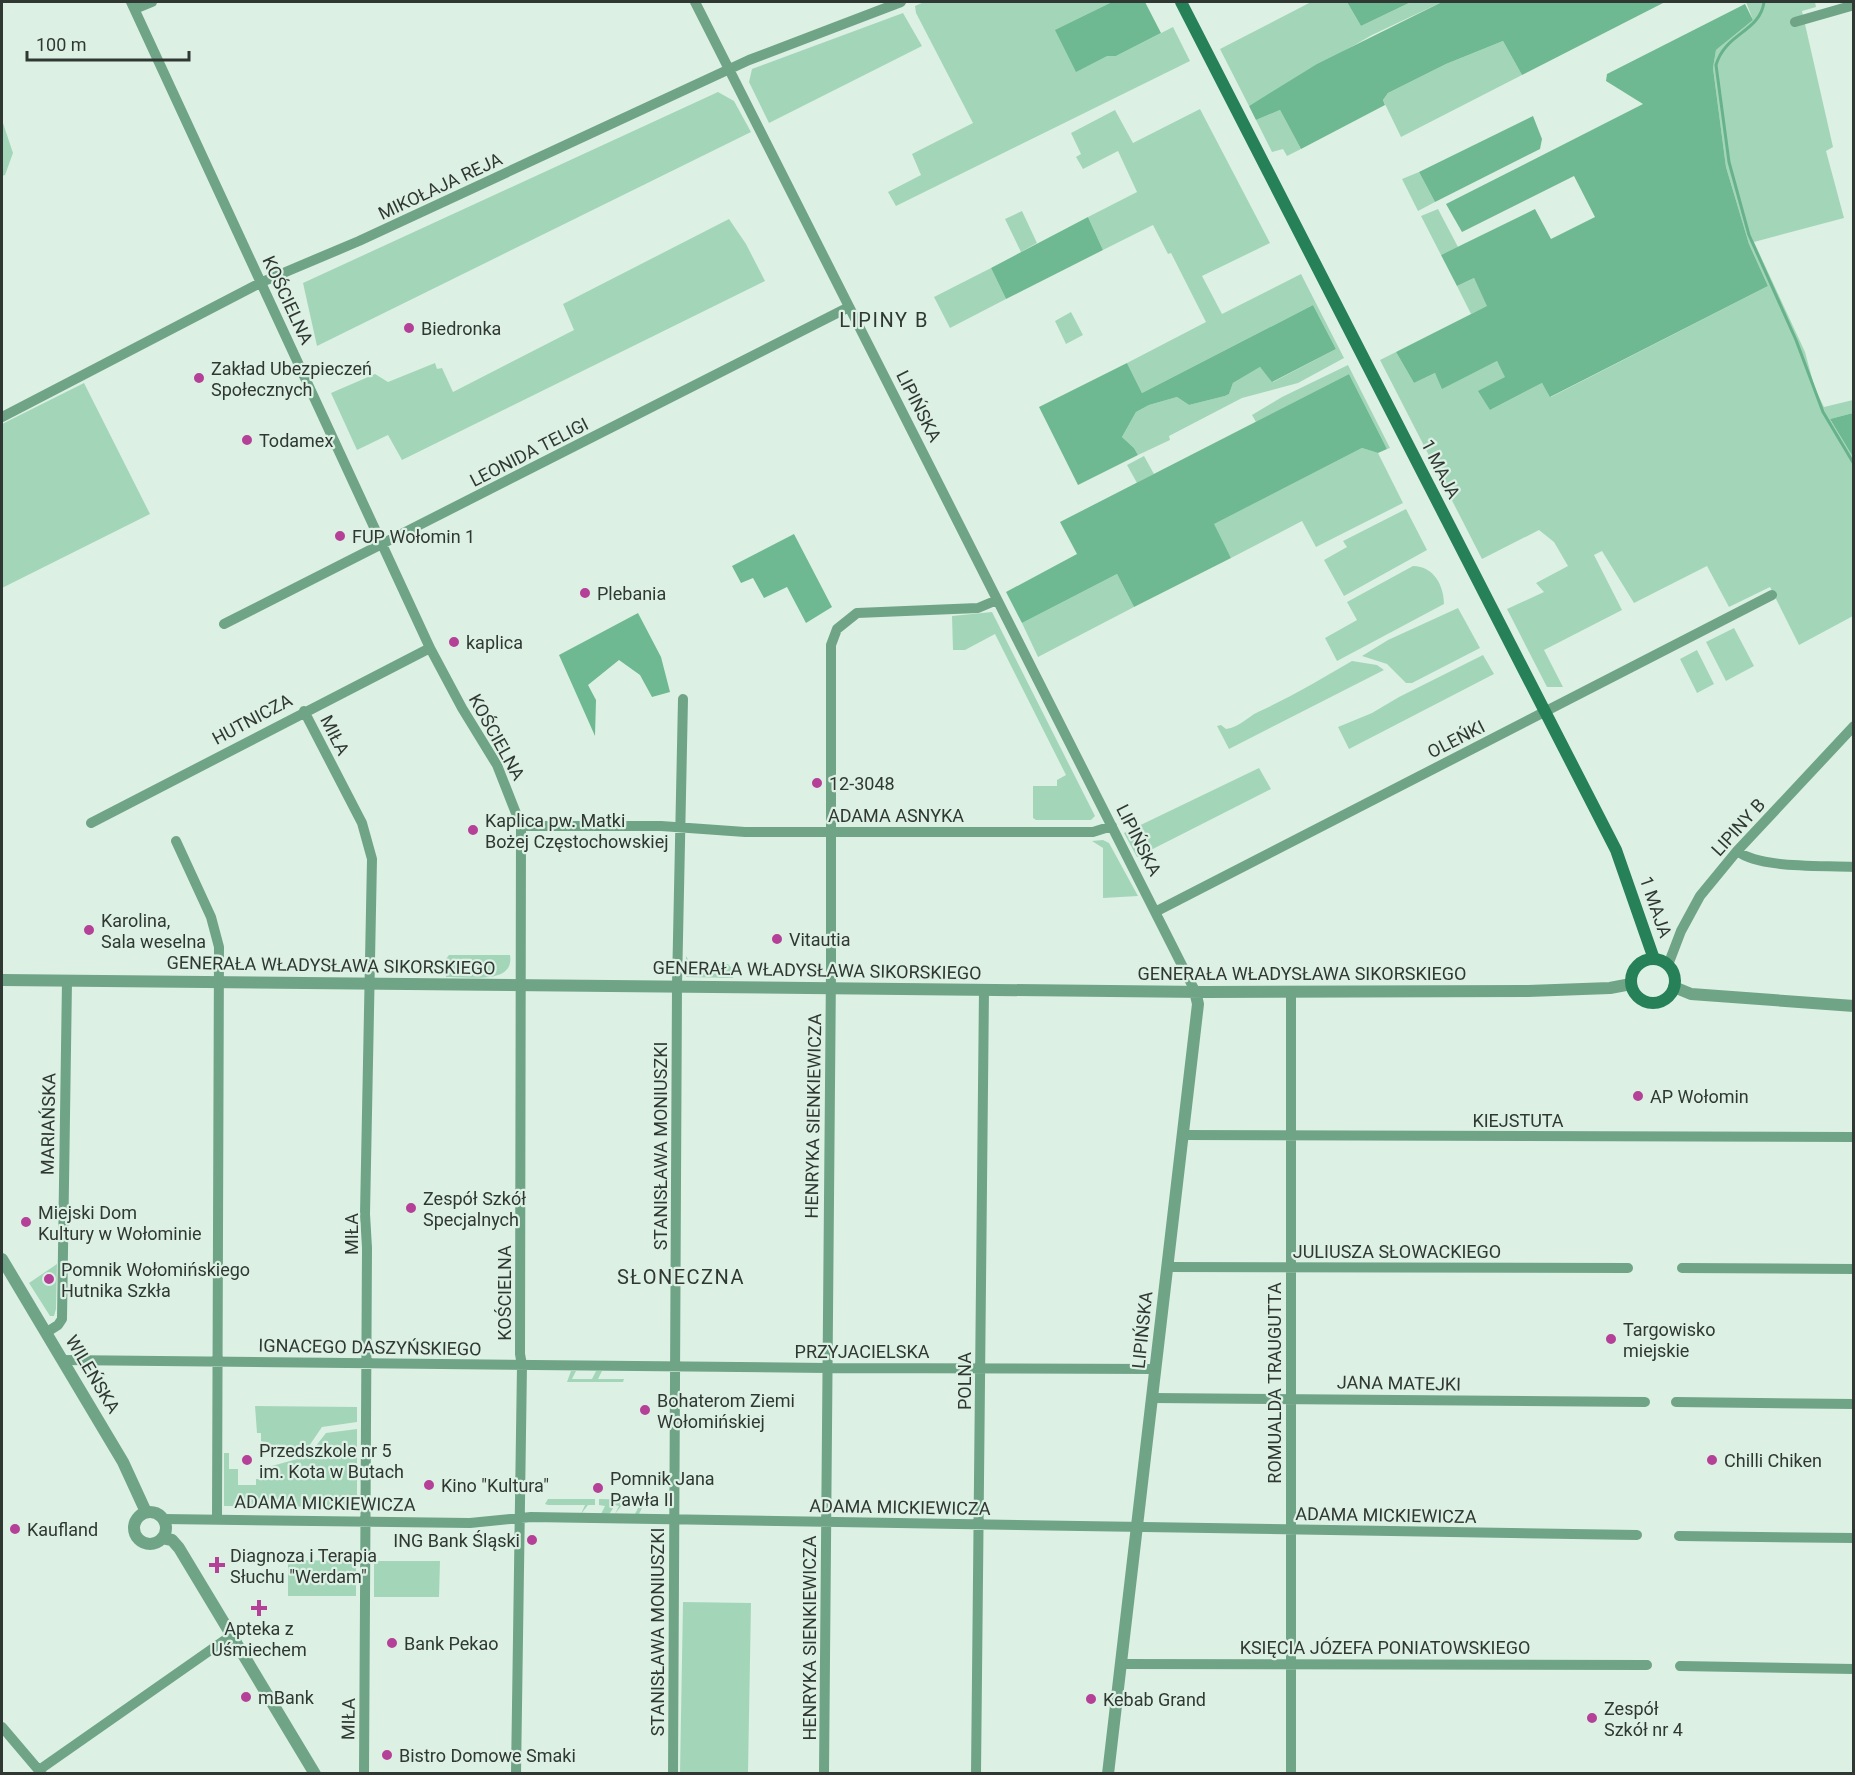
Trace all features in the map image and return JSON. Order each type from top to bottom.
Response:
[{"type":"main road","name":"1 MAJA","points":[[1181,2],[1616,850],[1654,958]]},
{"type":"main road","points":[[1654,958],[1668,965],[1674,974],[1674,987],[1668,996],[1653,1003],[1641,999],[1631,984],[1636,966],[1654,958]]},
{"type":"street","points":[[133,5],[152,2]]},
{"type":"street","name":"LIPIŃSKA","points":[[695,2],[1195,991],[1198,1004],[1108,1773]]},
{"type":"street","name":"MIKOŁAJA REJA","points":[[2,417],[262,282],[359,241],[729,69],[901,2]]},
{"type":"street","name":"KOŚCIELNA","points":[[133,5],[430,648],[462,708],[497,765],[521,826],[523,985],[520,1354],[522,1365],[516,1773]]},
{"type":"street","points":[[1795,22],[1854,5]]},
{"type":"street","name":"LEONIDA TELIGI","points":[[224,624],[849,307]]},
{"type":"street","name":"OLEŃKI","points":[[1155,912],[1772,595]]},
{"type":"street","name":"HENRYKA SIENKIEWICZA","points":[[824,1773],[832,832],[831,645],[837,629],[851,616],[867,611],[978,608],[997,600]]},
{"type":"street","name":"HUTNICZA","points":[[91,823],[304,711],[430,648]]},
{"type":"street","name":"STANISŁAWA MONIUSZKI","points":[[673,1773],[677,986],[683,699]]},
{"type":"street","name":"MIŁA","points":[[304,711],[362,823],[370,844],[372,873],[368,984],[364,1773]]},
{"type":"street","name":"LIPINY B","points":[[1668,965],[1681,931],[1700,896],[1737,851],[1854,726]]},
{"type":"street","name":"ADAMA ASNYKA","points":[[521,826],[680,826],[745,832],[1093,832],[1112,826]]},
{"type":"street","points":[[176,842],[215,927],[219,947],[217,1518]]},
{"type":"street","points":[[1737,851],[1747,859],[1766,862],[1854,867]]},
{"type":"street","name":"GENERAŁA WŁADYSŁAWA SIKORSKIEGO","points":[[2,980],[1291,992],[1528,991],[1610,988],[1631,984]]},
{"type":"street","name":"MARIAŃSKA","points":[[46,1332],[62,1319],[67,981]]},
{"type":"street","points":[[1674,987],[1691,994],[1854,1006]]},
{"type":"street","name":"POLNA","points":[[976,1773],[984,989]]},
{"type":"street","name":"ROMUALDA TRAUGUTTA","points":[[1291,992],[1289,1398],[1292,1531],[1291,1773]]},
{"type":"street","name":"KIEJSTUTA","points":[[1183,1135],[1854,1137]]},
{"type":"street","name":"WILEŃSKA","points":[[2,1259],[123,1462],[146,1512]]},
{"type":"street","name":"JULIUSZA SŁOWACKIEGO","points":[[1167,1267],[1628,1268]]},
{"type":"street","points":[[1682,1268],[1854,1269]]},
{"type":"street","name":"IGNACEGO DASZYŃSKIEGO","points":[[63,1360],[675,1365]]},
{"type":"street","name":"PRZYJACIELSKA","points":[[675,1365],[827,1368],[1156,1368]]},
{"type":"street","name":"JANA MATEJKI","points":[[1153,1398],[1645,1402]]},
{"type":"street","points":[[1676,1402],[1854,1404]]},
{"type":"street","points":[[146,1512],[154,1512],[163,1519],[166,1526],[162,1538],[155,1543],[146,1544],[136,1537],[134,1524],[138,1516],[146,1512]]},
{"type":"street","name":"ADAMA MICKIEWICZA","points":[[163,1519],[470,1522],[520,1520],[535,1517],[1638,1535]]},
{"type":"street","points":[[1679,1536],[1854,1538]]},
{"type":"street","points":[[162,1538],[172,1540],[179,1548],[315,1773]]},
{"type":"street","points":[[2,1727],[40,1772],[232,1635]]},
{"type":"street","name":"KSIĘCIA JÓZEFA PONIATOWSKIEGO","points":[[1122,1664],[1647,1665]]},
{"type":"street","points":[[1680,1666],[1854,1669]]},
{"type":"green space","points":[[924,2],[1112,2],[1056,30],[1107,56],[1116,56],[1173,27],[1190,61],[896,206],[888,192],[921,175],[912,154],[973,123],[916,13],[915,6]]},
{"type":"green space","points":[[1112,2],[1145,2],[1161,33],[1116,56],[1107,56],[1076,72],[1055,30]]},
{"type":"green space","points":[[1311,2],[1347,2],[1361,26],[1411,2],[1442,2],[1372,35],[1249,106],[1220,49]]},
{"type":"green space","points":[[1347,2],[1411,2],[1361,26]]},
{"type":"green space","points":[[1442,2],[1665,2],[1522,75],[1503,41],[1446,64],[1388,93],[1383,100],[1385,105],[1301,149],[1280,110],[1256,120],[1249,106],[1317,64]]},
{"type":"green space","points":[[1746,2],[1815,2],[1816,7],[1802,11],[1833,147],[1826,151],[1844,218],[1754,242],[1805,352],[1815,389],[1824,407],[1853,400],[1853,413],[1830,419],[1853,457],[1853,616],[1799,645],[1770,587],[1729,607],[1707,566],[1634,603],[1602,551],[1594,555],[1622,610],[1544,650],[1563,687],[1547,687],[1507,609],[1544,592],[1536,583],[1568,566],[1554,542],[1539,530],[1482,559],[1380,360],[1396,352],[1414,383],[1435,373],[1443,388],[1497,361],[1506,377],[1490,410],[1542,383],[1551,397],[1768,286],[1749,244],[1726,167],[1713,68],[1716,50],[1753,20]]},
{"type":"green space","points":[[1745,4],[1753,20],[1716,50],[1713,68],[1726,167],[1749,244],[1768,286],[1550,397],[1542,383],[1490,410],[1478,391],[1505,377],[1497,361],[1442,389],[1435,373],[1414,383],[1396,352],[1487,306],[1474,278],[1457,286],[1441,255],[1535,209],[1551,239],[1595,217],[1574,176],[1462,232],[1446,204],[1643,104],[1606,81],[1607,74]]},
{"type":"green space","points":[[903,13],[922,46],[769,123],[749,82],[752,69]]},
{"type":"green space","points":[[1503,41],[1522,75],[1401,137],[1383,100],[1388,93],[1446,64]]},
{"type":"green space","points":[[718,92],[734,101],[751,132],[317,346],[303,283]]},
{"type":"green space","points":[[1200,109],[1270,243],[1202,276],[1222,314],[1301,274],[1344,358],[1298,383],[1242,398],[1169,436],[1170,440],[1138,455],[1122,437],[1136,412],[1149,405],[1177,397],[1189,405],[1225,396],[1229,394],[1233,383],[1260,367],[1273,382],[1336,349],[1313,305],[1142,393],[1127,363],[1206,322],[1171,253],[1168,254],[1153,225],[1103,250],[1088,217],[1137,192],[1118,151],[1083,169],[1076,157],[1081,154],[1071,133],[1115,110],[1133,143]]},
{"type":"green space","points":[[1280,110],[1301,149],[1287,156],[1283,149],[1272,152],[1256,120]]},
{"type":"green space","points":[[1533,116],[1542,139],[1540,149],[1435,202],[1419,172]]},
{"type":"green space","points":[[2,120],[13,153],[5,175],[2,176]]},
{"type":"green space","points":[[1419,172],[1435,202],[1418,211],[1402,179]]},
{"type":"green space","points":[[1438,209],[1458,247],[1441,255],[1421,216]]},
{"type":"green space","points":[[1022,211],[1037,243],[1021,252],[1005,219]]},
{"type":"green space","points":[[1088,217],[1103,250],[1006,299],[991,268]]},
{"type":"green space","points":[[729,219],[746,244],[765,281],[402,460],[388,435],[357,450],[331,393],[375,374],[388,382],[435,363],[437,369],[442,368],[453,392],[574,330],[563,304]]},
{"type":"green space","points":[[991,268],[1006,299],[950,328],[934,297]]},
{"type":"green space","points":[[1474,278],[1488,306],[1471,314],[1457,286]]},
{"type":"green space","points":[[1313,305],[1336,349],[1272,382],[1260,367],[1233,383],[1229,394],[1225,396],[1189,405],[1177,397],[1149,405],[1136,412],[1122,437],[1138,455],[1078,485],[1039,407],[1127,363],[1142,393]]},
{"type":"green space","points":[[1071,312],[1083,335],[1066,344],[1055,321]]},
{"type":"green space","points":[[1348,365],[1390,448],[1387,449],[1349,374],[1256,422],[1252,415],[1282,397]]},
{"type":"green space","points":[[1349,374],[1387,449],[1378,453],[1362,448],[1214,524],[1231,558],[1134,607],[1117,574],[1022,623],[1006,592],[1077,554],[1060,522]]},
{"type":"green space","points":[[84,383],[150,514],[2,588],[2,424]]},
{"type":"green space","points":[[1854,413],[1853,457],[1830,419]]},
{"type":"green space","points":[[1362,448],[1378,453],[1403,503],[1316,547],[1302,521],[1231,558],[1213,524]]},
{"type":"green space","points":[[1144,456],[1154,474],[1137,483],[1127,465]]},
{"type":"green space","points":[[1406,509],[1427,550],[1344,596],[1324,560],[1347,547],[1343,541]]},
{"type":"green space","points":[[794,534],[832,607],[806,623],[787,587],[764,598],[753,578],[741,583],[732,566]]},
{"type":"green space","points":[[1413,566],[1427,569],[1432,573],[1440,584],[1444,604],[1337,661],[1325,638],[1357,620],[1347,602]]},
{"type":"green space","points":[[1117,574],[1134,607],[1038,657],[1022,623]]},
{"type":"green space","points":[[1458,608],[1480,648],[1412,683],[1406,683],[1387,664],[1362,656],[1388,640]]},
{"type":"green space","points":[[992,612],[1095,816],[1091,820],[1036,820],[1033,818],[1033,786],[1057,786],[1057,780],[1066,775],[995,634],[965,650],[953,650],[952,616]]},
{"type":"green space","points":[[638,613],[661,657],[670,692],[652,697],[640,675],[619,660],[588,685],[596,700],[595,736],[559,655]]},
{"type":"green space","points":[[1734,628],[1754,666],[1726,681],[1706,642]]},
{"type":"green space","points":[[1697,650],[1714,684],[1697,693],[1680,659]]},
{"type":"green space","points":[[1483,655],[1494,674],[1349,749],[1338,727],[1372,713]]},
{"type":"green space","points":[[1352,661],[1377,665],[1384,670],[1229,749],[1217,726],[1221,725],[1226,729],[1235,726]]},
{"type":"green space","points":[[1259,768],[1271,789],[1137,857],[1124,833]]},
{"type":"green space","points":[[1103,840],[1109,843],[1138,896],[1103,898],[1103,848],[1092,841]]},
{"type":"green space","points":[[449,955],[510,955],[510,965],[505,971],[487,977],[446,977],[446,959]]},
{"type":"green space","points":[[686,956],[690,963],[699,964],[699,972],[717,972],[717,964],[728,964],[733,970],[733,978],[686,977]]},
{"type":"green space","points":[[57,1264],[56,1309],[54,1316],[50,1316],[29,1283]]},
{"type":"green space","points":[[571,1371],[576,1371],[572,1379],[592,1379],[596,1371],[602,1371],[598,1379],[624,1379],[623,1382],[567,1382]]},
{"type":"green space","points":[[255,1406],[357,1407],[357,1422],[322,1427],[307,1449],[292,1452],[261,1441],[261,1433],[257,1433]]},
{"type":"green space","points":[[357,1429],[357,1507],[224,1506],[224,1453],[229,1453],[229,1469],[238,1469],[238,1485],[256,1485],[256,1479],[261,1479],[261,1469],[308,1456],[326,1433]]},
{"type":"green space","points":[[548,1499],[595,1499],[595,1505],[588,1505],[581,1514],[585,1505],[548,1505],[545,1504]]},
{"type":"green space","points":[[599,1499],[652,1500],[652,1506],[643,1506],[639,1514],[635,1514],[639,1506],[622,1505],[615,1514],[619,1506],[615,1505],[610,1513],[601,1514],[605,1506],[599,1505]]},
{"type":"green space","points":[[288,1560],[356,1561],[356,1596],[288,1596]]},
{"type":"green space","points":[[374,1561],[440,1561],[439,1597],[374,1597]]},
{"type":"green space","points":[[683,1602],[751,1603],[748,1773],[680,1773]]},
{"type":"waterway","points":[[1764,2],[1756,20],[1727,46],[1720,54],[1716,65],[1729,162],[1749,235],[1796,340],[1823,412],[1854,464]]},
{"type":"place","name":"Biedronka","points":[[409,328]]},
{"type":"place","name":"Zakład Ubezpieczeń Społecznych","points":[[199,378]]},
{"type":"place","name":"Todamex","points":[[247,440]]},
{"type":"place","name":"FUP Wołomin 1","points":[[340,536]]},
{"type":"place","name":"Plebania","points":[[585,593]]},
{"type":"place","name":"kaplica","points":[[454,642]]},
{"type":"place","name":"12-3048","points":[[817,783]]},
{"type":"place","name":"Kaplica pw. Matki Bożej Częstochowskiej","points":[[473,830]]},
{"type":"place","name":"Karolina, Sala weselna","points":[[89,930]]},
{"type":"place","name":"Vitautia","points":[[777,939]]},
{"type":"place","name":"AP Wołomin","points":[[1638,1096]]},
{"type":"place","name":"Zespół Szkół Specjalnych","points":[[411,1208]]},
{"type":"place","name":"Miejski Dom Kultury w Wołominie","points":[[26,1222]]},
{"type":"place","name":"Pomnik Wołomińskiego Hutnika Szkła","points":[[49,1279]]},
{"type":"place","name":"Targowisko miejskie","points":[[1611,1339]]},
{"type":"place","name":"Bohaterom Ziemi Wołomińskiej","points":[[645,1410]]},
{"type":"place","name":"Przedszkole nr 5 im. Kota w Butach","points":[[247,1460]]},
{"type":"place","name":"Chilli Chiken","points":[[1712,1460]]},
{"type":"place","name":"Kino \"Kultura\"","points":[[429,1485]]},
{"type":"place","name":"Pomnik Jana Pawła II","points":[[598,1488]]},
{"type":"place","name":"Kaufland","points":[[15,1529]]},
{"type":"place","name":"ING Bank Śląski","points":[[532,1540]]},
{"type":"place","name":"Diagnoza i Terapia Słuchu \"Werdam\"","points":[[217,1565]]},
{"type":"place","name":"Apteka z Uśmiechem","points":[[259,1608]]},
{"type":"place","name":"Bank Pekao","points":[[392,1643]]},
{"type":"place","name":"mBank","points":[[246,1697]]},
{"type":"place","name":"Kebab Grand","points":[[1091,1699]]},
{"type":"place","name":"Zespół Szkół nr 4","points":[[1592,1718]]},
{"type":"place","name":"Bistro Domowe Smaki","points":[[387,1755]]},
{"type":"district","name":"LIPINY B","points":[[884,320]]},
{"type":"district","name":"SŁONECZNA","points":[[681,1277]]}]
